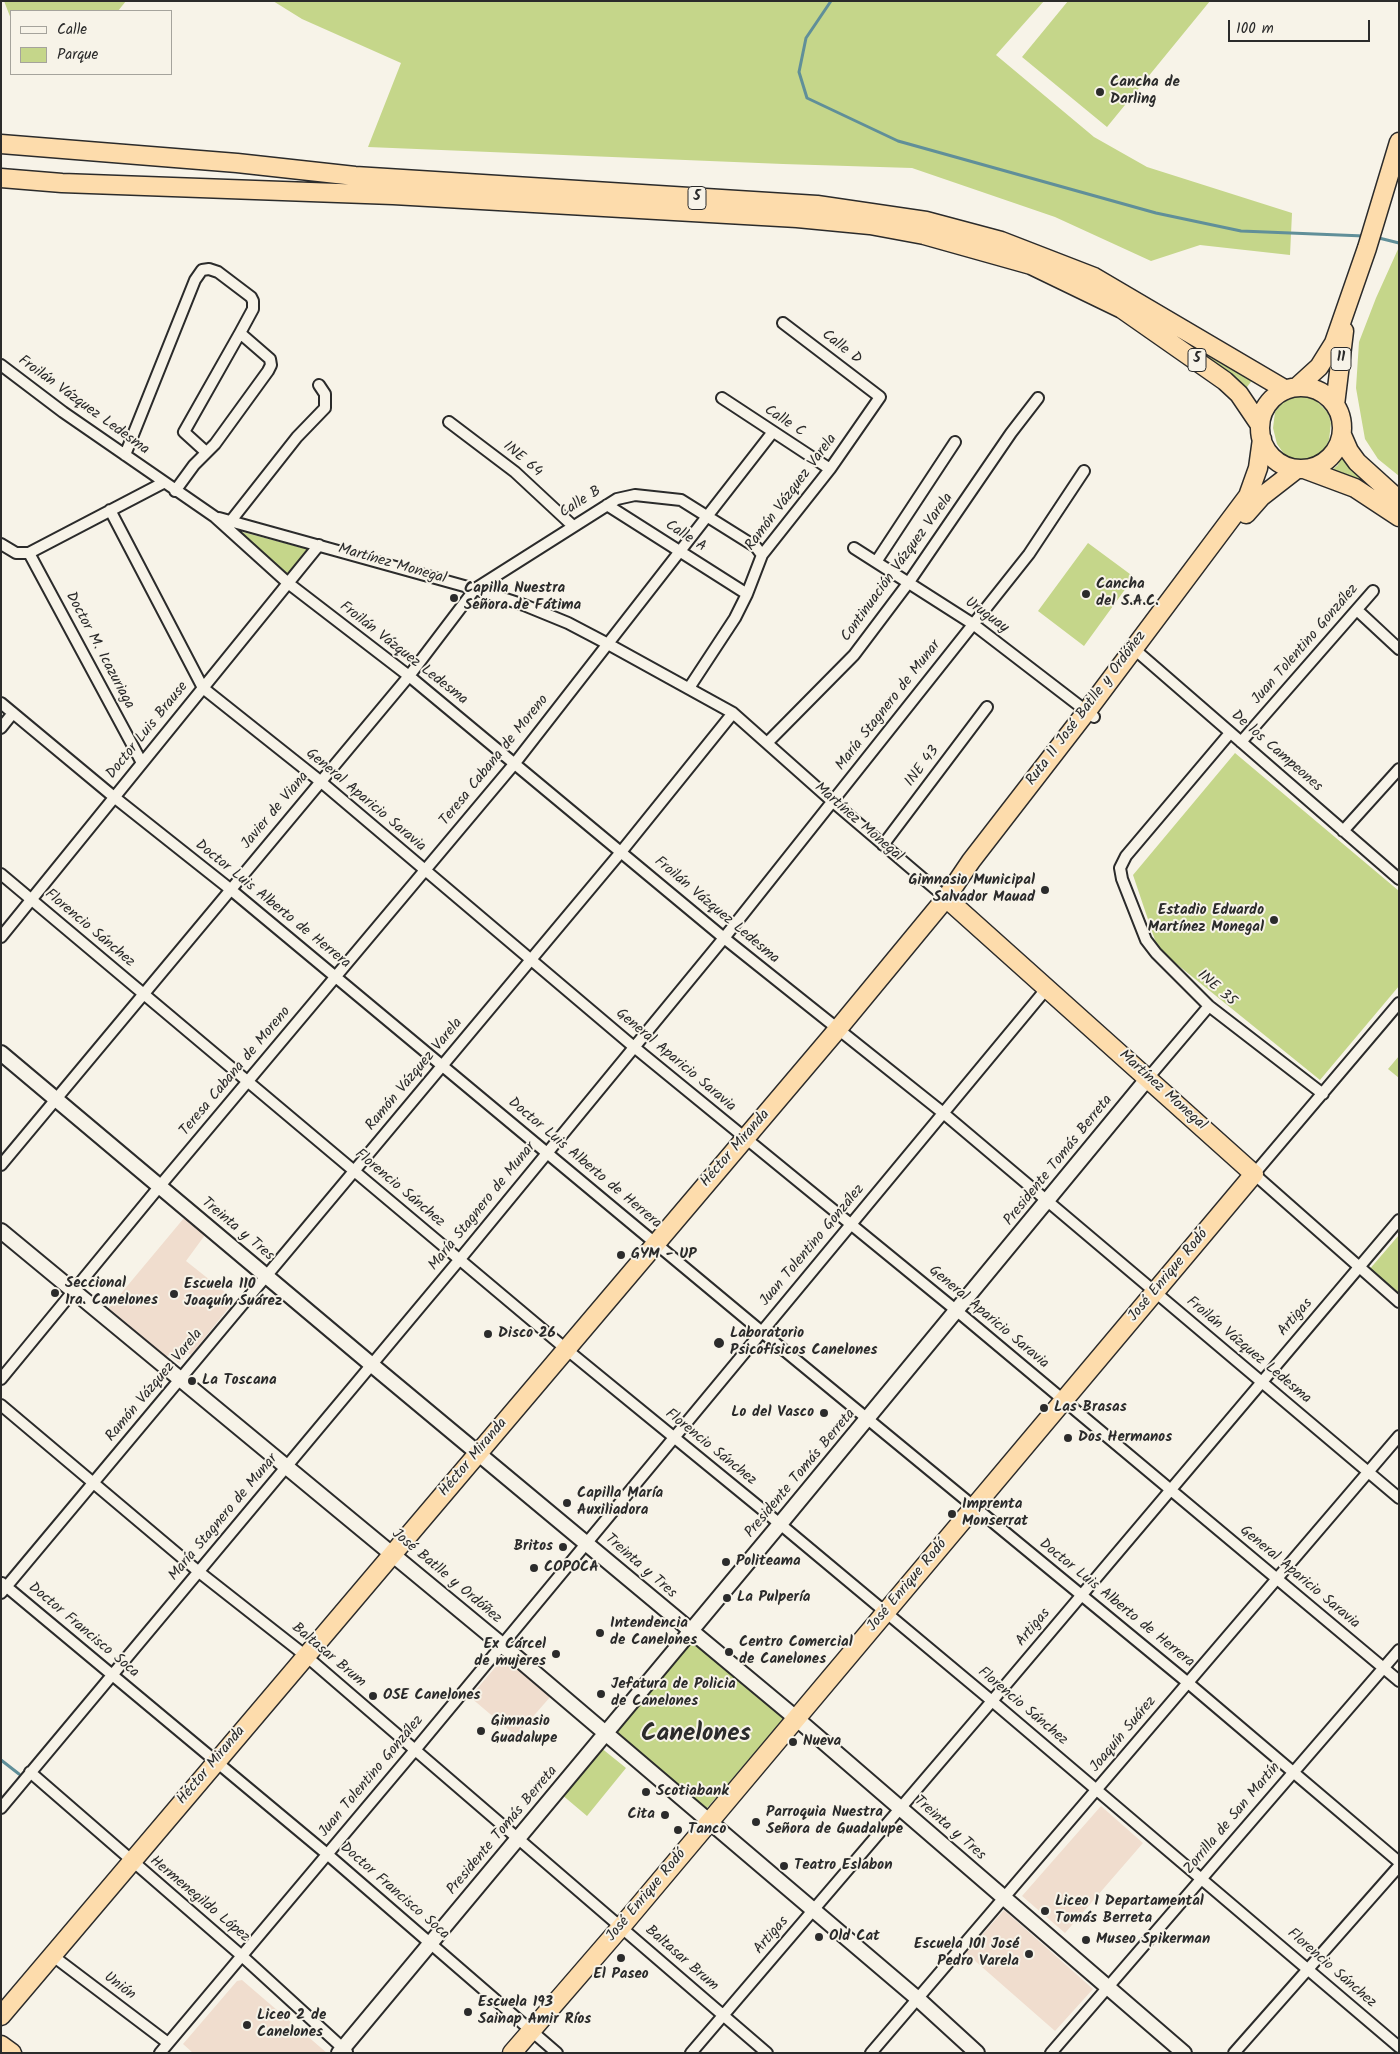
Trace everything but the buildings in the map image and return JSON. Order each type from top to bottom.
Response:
[{"type":"highway","name":"11","points":[[1292,389],[1319,367],[1334,343],[1367,248],[1399,142]]},
{"type":"highway","name":"5","points":[[1,144],[236,163],[355,176],[817,205],[926,221],[1001,241],[1094,277],[1292,389]]},
{"type":"highway","name":"5","points":[[1,178],[62,183],[393,195],[787,217],[870,225],[924,235],[1031,265],[1122,309],[1225,381],[1239,394],[1261,432]]},
{"type":"highway","name":"11","points":[[1335,405],[1345,313]]},
{"type":"highway","points":[[1399,500],[1356,462],[1342,435],[1340,414],[1335,405],[1319,391],[1292,389],[1271,400],[1262,416],[1261,432],[1271,456],[1278,462],[1355,488],[1399,517]]},
{"type":"highway","name":"Ruta 11 José Batlle y Ordóñez","points":[[1137,652],[1248,496],[1258,468],[1261,432]]},
{"type":"highway","points":[[1300,469],[1321,464],[1335,452],[1342,435]]},
{"type":"highway","name":"Ruta 11 José Batlle y Ordóñez","points":[[949,901],[971,861],[1090,714],[1251,507],[1261,497],[1300,469]]},
{"type":"highway","name":"Martínez Monegal","points":[[949,901],[1254,1174]]},
{"type":"highway","name":"Héctor Miranda","points":[[1,2016],[656,1243],[949,901]]},
{"type":"highway","name":"José Enrique Rodó","points":[[512,2053],[797,1719],[1254,1174]]},
{"type":"highway","points":[[1,2045],[12,2053]]},
{"type":"street","points":[[125,455],[195,280],[202,270],[209,269],[218,272],[250,297],[253,301],[253,309],[184,432],[206,452]]},
{"type":"street","name":"Calle D","points":[[783,323],[880,398]]},
{"type":"street","points":[[175,491],[194,465],[226,429],[268,371],[271,364],[270,359],[240,334]]},
{"type":"street","name":"Froilán Vázquez Ledesma","points":[[1,365],[56,407],[215,517],[288,583],[409,676],[724,938],[942,1112],[1046,1202],[1156,1291],[1399,1498]]},
{"type":"street","points":[[230,522],[297,438],[325,408],[325,394],[319,385]]},
{"type":"street","name":"Calle C","points":[[722,398],[772,433],[830,469]]},
{"type":"street","name":"Ramón Vázquez Varela","points":[[689,688],[735,618],[747,594],[762,555],[830,469],[880,398]]},
{"type":"street","name":"Continuación Vázquez Varela","points":[[767,743],[854,655],[909,582],[1011,433],[1038,398]]},
{"type":"street","name":"INE 64","points":[[449,422],[515,472],[573,526]]},
{"type":"street","name":"Teresa Cabana de Moreno","points":[[1,1379],[159,1186],[515,763],[772,433]]},
{"type":"street","points":[[876,562],[955,442]]},
{"type":"street","name":"María Stagnero de Munar","points":[[1,1808],[372,1365],[724,938],[1029,554],[1084,471]]},
{"type":"street","points":[[1,544],[16,553],[29,553],[164,483]]},
{"type":"street","name":"Calle B","points":[[476,589],[617,499],[635,495],[681,500],[756,547],[762,555]]},
{"type":"street","name":"Calle A","points":[[607,505],[747,594]]},
{"type":"street","name":"General Aparicio Saravia","points":[[110,510],[203,688],[320,781],[634,1046],[957,1311],[1399,1681]]},
{"type":"street","name":"Martínez Monegal","points":[[215,517],[476,589],[550,616],[608,644],[733,713],[949,901]]},
{"type":"street","name":"Doctor Luis Brause","points":[[1,937],[319,545]]},
{"type":"street","name":"Uruguay","points":[[854,548],[973,624],[1090,714]]},
{"type":"street","name":"Doctor M. Icazuriaga","points":[[29,553],[142,763]]},
{"type":"street","name":"Javier de Viana","points":[[1,1165],[409,676],[476,589]]},
{"type":"street","name":"Juan Tolentino González","points":[[1241,742],[1373,591]]},
{"type":"street","points":[[1356,610],[1399,649]]},
{"type":"street","name":"De los Campeones","points":[[1137,652],[1399,879]]},
{"type":"street","name":"Doctor Luis Alberto de Herrera","points":[[1,703],[114,798],[230,889],[548,1152],[762,1332],[1187,1682],[1399,1862]]},
{"type":"street","name":"INE 43","points":[[883,845],[987,707]]},
{"type":"street","points":[[1,728],[13,713]]},
{"type":"street","name":"Ramón Vázquez Varela","points":[[3,1587],[443,1066],[621,852],[733,713]]},
{"type":"street","name":"INE 35","points":[[1230,733],[1126,856],[1120,868],[1122,879],[1146,940],[1209,1006],[1323,1094]]},
{"type":"street","points":[[1343,831],[1399,769]]},
{"type":"street","name":"Florencio Sánchez","points":[[1,874],[566,1349],[992,1701],[1399,2047]]},
{"type":"street","name":"Juan Tolentino González","points":[[160,2053],[415,1750],[942,1112],[1047,988]]},
{"type":"street","name":"José Enrique Rodó","points":[[1254,1174],[1399,1003]]},
{"type":"street","name":"Presidente Tomás Berreta","points":[[343,2051],[1209,1006]]},
{"type":"street","name":"Treinta y Tres","points":[[1,1053],[797,1719],[1184,2053]]},
{"type":"street","name":"Martínez Monegal","points":[[1254,1174],[1399,1302]]},
{"type":"street","name":"Artigas","points":[[691,2053],[1399,1220]]},
{"type":"street","name":"José Batlle y Ordóñez","points":[[1,1231],[502,1645],[918,2000],[977,2053]]},
{"type":"street","name":"Baltasar Brum","points":[[1,1405],[199,1572],[306,1656],[767,2053]]},
{"type":"street","name":"Joaquín Suárez","points":[[871,2053],[1399,1436]]},
{"type":"street","name":"Doctor Francisco Soca","points":[[3,1587],[112,1674],[326,1854],[557,2053]]},
{"type":"street","name":"Zorrilla de San Martín","points":[[1051,2053],[1399,1650]]},
{"type":"street","name":"Hermenegildo López","points":[[30,1772],[131,1862],[242,1956],[343,2051]]},
{"type":"street","points":[[1234,2053],[1399,1866]]},
{"type":"street","name":"Unión","points":[[53,1956],[168,2043]]},
{"type":"shaded area","name":"Escuela 110 Joaquín Suárez","points":[[184,1218],[205,1235],[186,1261],[235,1300],[191,1355],[188,1353],[179,1363],[169,1355],[166,1357],[108,1309]]},
{"type":"shaded area","points":[[504,1657],[551,1696],[516,1736],[470,1697]]},
{"type":"shaded area","points":[[1101,1806],[1143,1843],[1065,1933],[1022,1896]]},
{"type":"shaded area","points":[[1004,1910],[1093,1989],[1055,2031],[966,1953]]},
{"type":"shaded area","name":"Liceo 2 de Canelones","points":[[242,1980],[327,2053],[193,2053],[183,2044],[237,1981]]},
{"type":"green space","points":[[4,1],[126,1],[119,10],[10,10],[10,16]]},
{"type":"green space","points":[[273,1],[1044,1],[996,55],[1094,137],[1147,167],[1292,213],[1290,255],[1200,245],[1151,261],[1055,217],[912,168],[368,147],[401,63],[302,19]]},
{"type":"green space","name":"Cancha de Darling","points":[[1068,1],[1210,1],[1107,127],[1022,57]]},
{"type":"green space","points":[[1399,247],[1399,476],[1378,459],[1365,439],[1356,388],[1359,342]]},
{"type":"green space","points":[[1175,336],[1225,366],[1253,379],[1246,392]]},
{"type":"green space","points":[[1298,394],[1308,395],[1316,400],[1328,413],[1331,423],[1329,440],[1324,451],[1315,462],[1308,465],[1287,458],[1277,444],[1273,428],[1275,412],[1289,397]]},
{"type":"green space","points":[[1342,453],[1399,509],[1332,470],[1338,465]]},
{"type":"green space","points":[[239,531],[310,550],[290,576]]},
{"type":"green space","name":"Cancha del S.A.C.","points":[[1088,543],[1134,577],[1084,646],[1038,611]]},
{"type":"green space","name":"Estadio Eduardo Martínez Monegal","points":[[1235,753],[1399,891],[1399,986],[1320,1080],[1158,949],[1133,875]]},
{"type":"green space","points":[[1399,1056],[1399,1078],[1388,1069]]},
{"type":"green space","points":[[1399,1235],[1399,1298],[1368,1271]]},
{"type":"green space","points":[[691,1640],[786,1716],[707,1808],[615,1732]]},
{"type":"green space","points":[[600,1747],[626,1768],[587,1816],[561,1794]]},
{"type":"waterway","points":[[831,1],[806,38],[799,72],[807,98],[898,141],[1156,213],[1241,231],[1364,236]]},
{"type":"waterway","points":[[1375,237],[1399,243]]},
{"type":"waterway","points":[[1,1760],[19,1774]]},
{"type":"place","name":"Cancha de Darling","points":[[1100,92]]},
{"type":"place","name":"Cancha del S.A.C.","points":[[1086,594]]},
{"type":"place","name":"Capilla Nuestra Señora de Fátima","points":[[454,598]]},
{"type":"place","name":"Gimnasio Municipal Salvador Mauad","points":[[1045,890]]},
{"type":"place","name":"Estadio Eduardo Martínez Monegal","points":[[1274,920]]},
{"type":"place","name":"GYM - UP","points":[[621,1255]]},
{"type":"place","name":"Seccional 1ra. Canelones","points":[[55,1293]]},
{"type":"place","name":"Escuela 110 Joaquín Suárez","points":[[174,1294]]},
{"type":"place","name":"Disco 26","points":[[488,1334]]},
{"type":"place","name":"Laboratorio Psicofísicos Canelones","points":[[719,1343]]},
{"type":"place","name":"La Toscana","points":[[192,1381]]},
{"type":"place","name":"Las Brasas","points":[[1044,1408]]},
{"type":"place","name":"Lo del Vasco","points":[[824,1413]]},
{"type":"place","name":"Dos Hermanos","points":[[1068,1438]]},
{"type":"place","name":"Capilla María Auxiliadora","points":[[567,1503]]},
{"type":"place","name":"Imprenta Monserrat","points":[[952,1514]]},
{"type":"place","name":"Britos","points":[[563,1547]]},
{"type":"place","name":"Politeama","points":[[726,1562]]},
{"type":"place","name":"COPOCA","points":[[534,1568]]},
{"type":"place","name":"La Pulpería","points":[[727,1598]]},
{"type":"place","name":"Intendencia de Canelones","points":[[600,1633]]},
{"type":"place","name":"Centro Comercial de Canelones","points":[[729,1652]]},
{"type":"place","name":"Ex Cárcel de mujeres","points":[[556,1654]]},
{"type":"place","name":"Jefatura de Policia de Canelones","points":[[601,1694]]},
{"type":"place","name":"OSE Canelones","points":[[373,1696]]},
{"type":"place","name":"Gimnasio Guadalupe","points":[[481,1731]]},
{"type":"place","name":"Nueva","points":[[793,1742]]},
{"type":"place","name":"Scotiabank","points":[[646,1792]]},
{"type":"place","name":"Cita","points":[[665,1815]]},
{"type":"place","name":"Parroquia Nuestra Señora de Guadalupe","points":[[756,1822]]},
{"type":"place","name":"Tanco","points":[[678,1830]]},
{"type":"place","name":"Teatro Eslabon","points":[[784,1866]]},
{"type":"place","name":"Liceo 1 Departamental Tomás Berreta","points":[[1045,1911]]},
{"type":"place","name":"Old Cat","points":[[819,1937]]},
{"type":"place","name":"Museo Spikerman","points":[[1086,1940]]},
{"type":"place","name":"Escuela 101 José Pedro Varela","points":[[1029,1954]]},
{"type":"place","name":"El Paseo","points":[[621,1958]]},
{"type":"place","name":"Escuela 193 Sainap Amir Ríos","points":[[468,2012]]},
{"type":"place","name":"Liceo 2 de Canelones","points":[[247,2025]]},
{"type":"district","name":"Canelones","points":[[696,1736]]}]
